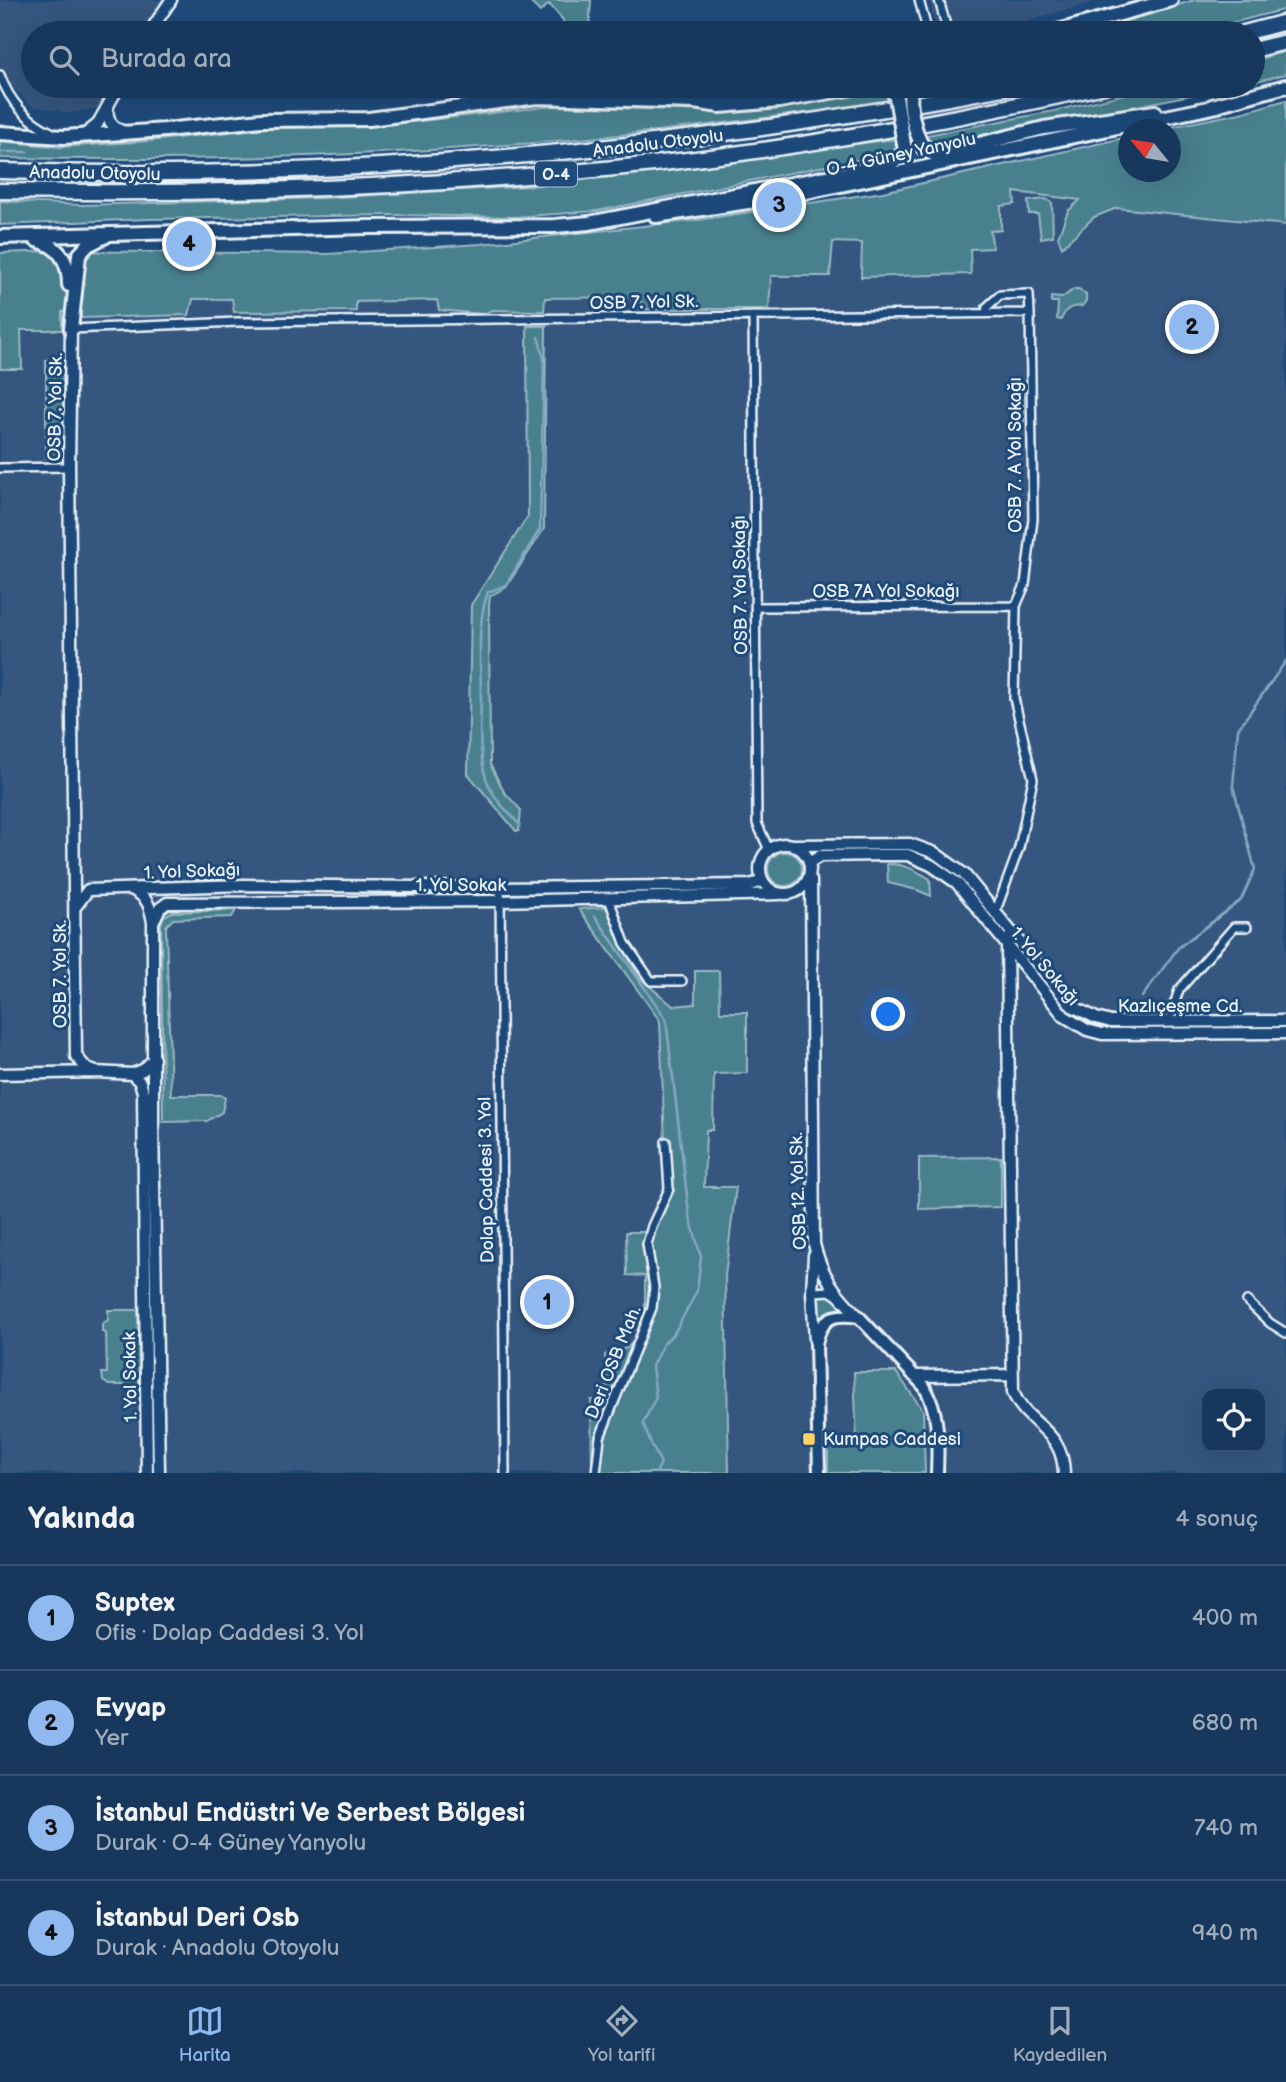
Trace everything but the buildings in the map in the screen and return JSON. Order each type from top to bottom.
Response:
[{"type":"highway","points":[[1265,28],[1286,22]]},
{"type":"highway","points":[[1265,47],[1286,41]]},
{"type":"highway","name":"Anadolu Otoyolu","points":[[0,171],[73,174],[268,172],[400,166],[557,154],[786,126],[946,98]]},
{"type":"highway","name":"Anadolu Otoyolu","points":[[0,191],[271,191],[416,184],[604,169],[845,136],[1048,98]]},
{"type":"main road","points":[[1097,21],[1171,0]]},
{"type":"main road","points":[[1265,92],[1286,86]]},
{"type":"main road","points":[[0,134],[64,137],[261,120],[393,117],[530,98]]},
{"type":"main road","points":[[568,98],[694,102],[720,107],[796,98]]},
{"type":"main road","points":[[694,102],[721,98]]},
{"type":"main road","points":[[0,237],[367,227],[555,226],[589,223],[889,165],[901,157],[905,150],[896,98]]},
{"type":"main road","points":[[912,98],[918,139],[924,149],[935,155],[1044,128],[1136,114],[1218,106],[1245,98]]},
{"type":"main road","name":"O-4 Güney Yanyolu","points":[[589,223],[684,213],[788,196],[1218,106]]},
{"type":"main road","points":[[72,329],[79,255],[88,244],[114,234]]},
{"type":"main road","points":[[29,237],[55,248],[65,260],[69,277],[72,329]]},
{"type":"main road","points":[[818,1473],[816,1345],[819,1328],[828,1318],[845,1315],[859,1317]]},
{"type":"main road","name":"OSB 12. Yol Sk.","points":[[859,1317],[925,1386],[935,1410],[937,1473]]},
{"type":"street","points":[[157,21],[171,0]]},
{"type":"street","points":[[919,0],[925,21]]},
{"type":"street","points":[[939,0],[945,21]]},
{"type":"street","points":[[0,75],[21,112],[40,127],[64,137]]},
{"type":"street","points":[[82,136],[97,125],[112,98]]},
{"type":"street","points":[[108,104],[109,121],[115,128],[134,132]]},
{"type":"street","points":[[753,316],[1030,313],[1029,294],[1000,295],[987,307],[986,313]]},
{"type":"street","name":"OSB 7. A Yol Sokağı","points":[[990,923],[1019,848],[1033,779],[1014,698],[1016,606],[1025,585],[1033,519],[1030,313]]},
{"type":"street","name":"OSB 7. Yol Sk.","points":[[76,1056],[69,467],[72,329],[238,322],[753,316]]},
{"type":"street","name":"OSB 7. Yol Sokağı","points":[[753,316],[757,823],[769,850]]},
{"type":"street","points":[[0,468],[69,467]]},
{"type":"street","name":"OSB 7A Yol Sokağı","points":[[755,607],[1016,606]]},
{"type":"street","points":[[794,845],[806,855],[810,863],[809,878],[798,891],[779,894],[767,887],[763,881],[761,864],[769,850],[785,844],[910,844],[935,853],[964,874],[995,911]]},
{"type":"street","name":"1. Yol Sokağı","points":[[810,863],[820,856],[841,854],[908,855],[931,865],[957,883],[1064,1016],[1087,1030],[1102,1034],[1155,1035],[1286,1033]]},
{"type":"street","points":[[74,877],[88,890],[131,889]]},
{"type":"street","name":"OSB 12. Yol Sk.","points":[[809,878],[814,1244],[820,1266],[839,1297],[859,1317]]},
{"type":"street","name":"1. Yol Sokağı","points":[[131,889],[244,885],[500,888],[750,885],[763,881]]},
{"type":"street","name":"Dolap Caddesi 3. Yol","points":[[500,888],[505,1473]]},
{"type":"street","name":"1. Yol Sokağı","points":[[131,889],[142,894],[149,903],[153,922],[154,1058],[148,1125],[159,1473]]},
{"type":"street","points":[[75,908],[88,890]]},
{"type":"street","points":[[798,891],[811,908]]},
{"type":"street","name":"1. Yol Sokak","points":[[153,922],[160,908],[167,903],[500,901],[779,894]]},
{"type":"street","points":[[609,899],[625,943],[651,981],[682,981]]},
{"type":"street","name":"Kazlıçeşme Cd.","points":[[995,911],[1072,1006],[1096,1018],[1111,1022],[1168,1023],[1286,1021]]},
{"type":"street","points":[[1168,1023],[1179,990],[1234,927],[1247,927]]},
{"type":"street","points":[[1012,932],[1007,946],[1013,1392],[1016,1402],[1057,1441],[1064,1473]]},
{"type":"street","points":[[53,1073],[64,1068],[76,1056],[87,1069],[96,1072]]},
{"type":"street","points":[[0,1074],[132,1074],[143,1070],[154,1058]]},
{"type":"street","name":"1. Yol Sokak","points":[[132,1074],[140,1082],[148,1125],[147,1473]]},
{"type":"street","name":"Deri OSB Mah.","points":[[596,1473],[600,1437],[652,1308],[654,1287],[647,1244],[669,1189],[666,1142]]},
{"type":"street","points":[[814,1244],[812,1292],[816,1345]]},
{"type":"street","points":[[812,1292],[830,1292],[839,1297]]},
{"type":"street","points":[[1247,1301],[1270,1323],[1286,1333]]},
{"type":"street","points":[[914,1376],[1012,1375]]},
{"type":"shaded area","points":[[0,0],[162,0],[150,21],[21,21],[21,96],[9,83],[0,86]]},
{"type":"shaded area","points":[[929,0],[1101,0],[1026,21],[934,21]]},
{"type":"shaded area","points":[[23,98],[105,98],[99,108],[63,114],[62,111],[31,106]]},
{"type":"shaded area","points":[[1286,100],[1286,1473],[0,1473],[0,314],[48,273],[192,253],[327,254],[480,244],[697,220],[883,192],[1118,139],[1118,182],[1181,182],[1181,125]]},
{"type":"green space","points":[[528,0],[591,0],[590,21],[563,21],[549,4],[540,12]]},
{"type":"green space","points":[[1194,0],[1286,0],[1286,9],[1240,21],[1125,21]]},
{"type":"green space","points":[[1286,51],[1286,74],[1265,79],[1265,57]]},
{"type":"green space","points":[[814,98],[889,98],[890,102],[651,132],[380,153],[254,158],[0,158],[0,141],[60,147],[149,141],[283,126],[368,127],[552,106],[709,111]]},
{"type":"green space","points":[[1108,98],[1176,98],[958,143],[939,145],[922,136]]},
{"type":"green space","points":[[1286,100],[1286,225],[1117,208],[1094,217],[1062,247],[1058,237],[1068,211],[1080,200],[1014,192],[1015,204],[1001,206],[1001,230],[990,231],[993,248],[970,249],[971,274],[861,277],[862,243],[833,242],[830,276],[771,276],[769,309],[641,309],[640,297],[545,298],[544,311],[493,310],[482,314],[439,310],[437,300],[356,302],[356,311],[234,312],[232,299],[193,299],[189,315],[81,318],[80,310],[62,312],[62,330],[21,330],[22,369],[0,369],[0,253],[53,251],[327,254],[480,244],[697,220],[883,192],[1118,139],[1118,182],[1181,182],[1181,125]]},
{"type":"green space","points":[[895,139],[897,147],[891,153],[597,211],[514,217],[392,215],[149,219],[0,225],[0,201],[82,205],[323,198],[531,186]]},
{"type":"green space","points":[[1046,199],[1052,203],[1053,236],[1041,238],[1038,214],[1029,214],[1028,201]]},
{"type":"green space","points":[[1074,289],[1079,289],[1086,295],[1086,301],[1082,306],[1069,309],[1061,320],[1057,319],[1058,302],[1051,302],[1051,297],[1062,298]]},
{"type":"green space","points":[[527,326],[546,326],[544,529],[506,587],[490,596],[489,605],[490,764],[504,792],[521,810],[519,831],[516,831],[468,774],[471,605],[528,516]]},
{"type":"green space","points":[[46,360],[63,360],[64,453],[59,459],[46,458]]},
{"type":"green space","points":[[1012,389],[1024,389],[1024,421],[1012,421]]},
{"type":"green space","points":[[785,852],[797,857],[802,869],[797,881],[785,886],[773,881],[768,869],[773,857]]},
{"type":"green space","points":[[887,864],[904,866],[930,879],[931,896],[888,883]]},
{"type":"green space","points":[[606,907],[620,944],[640,978],[673,1006],[695,1004],[695,971],[719,971],[720,1012],[747,1012],[747,1073],[714,1074],[713,1130],[706,1130],[704,1187],[736,1187],[725,1276],[729,1473],[592,1473],[591,1400],[599,1400],[607,1391],[605,1355],[627,1348],[645,1329],[645,1276],[627,1275],[626,1232],[648,1232],[667,1193],[660,1021],[579,909]]},
{"type":"green space","points":[[236,910],[232,917],[173,919],[166,926],[171,1095],[221,1095],[225,1098],[222,1112],[207,1121],[163,1122],[161,924],[164,916],[172,912]]},
{"type":"green space","points":[[1001,1157],[1001,1207],[919,1209],[919,1158]]},
{"type":"green space","points":[[827,1293],[844,1307],[826,1312],[817,1323],[817,1295]]},
{"type":"green space","points":[[108,1310],[138,1310],[140,1385],[109,1385],[103,1381],[102,1373],[107,1373],[106,1333],[102,1332],[102,1324],[108,1320]]},
{"type":"green space","points":[[854,1372],[896,1372],[923,1410],[925,1473],[828,1473],[828,1443],[857,1442]]},
{"type":"waterway","points":[[0,152],[27,152]]},
{"type":"waterway","points":[[519,824],[493,793],[484,770],[480,735],[480,640],[482,615],[488,592],[506,585],[540,529],[544,358],[538,337]]},
{"type":"waterway","points":[[1142,997],[1178,948],[1241,900],[1255,869],[1233,786],[1238,729],[1286,661]]},
{"type":"waterway","points":[[595,916],[666,1019],[689,1213],[701,1257],[697,1291],[675,1332],[663,1344],[652,1366],[656,1397],[643,1423],[661,1463],[656,1473]]},
{"type":"place","name":"İstanbul Endüstri Ve Serbest Bölgesi","points":[[779,205]]},
{"type":"place","name":"İstanbul Deri Osb","points":[[189,244]]},
{"type":"place","name":"Evyap","points":[[1192,327]]},
{"type":"place","name":"Suptex","points":[[547,1302]]},
{"type":"place","name":"Kumpas Caddesi","points":[[809,1439]]}]
